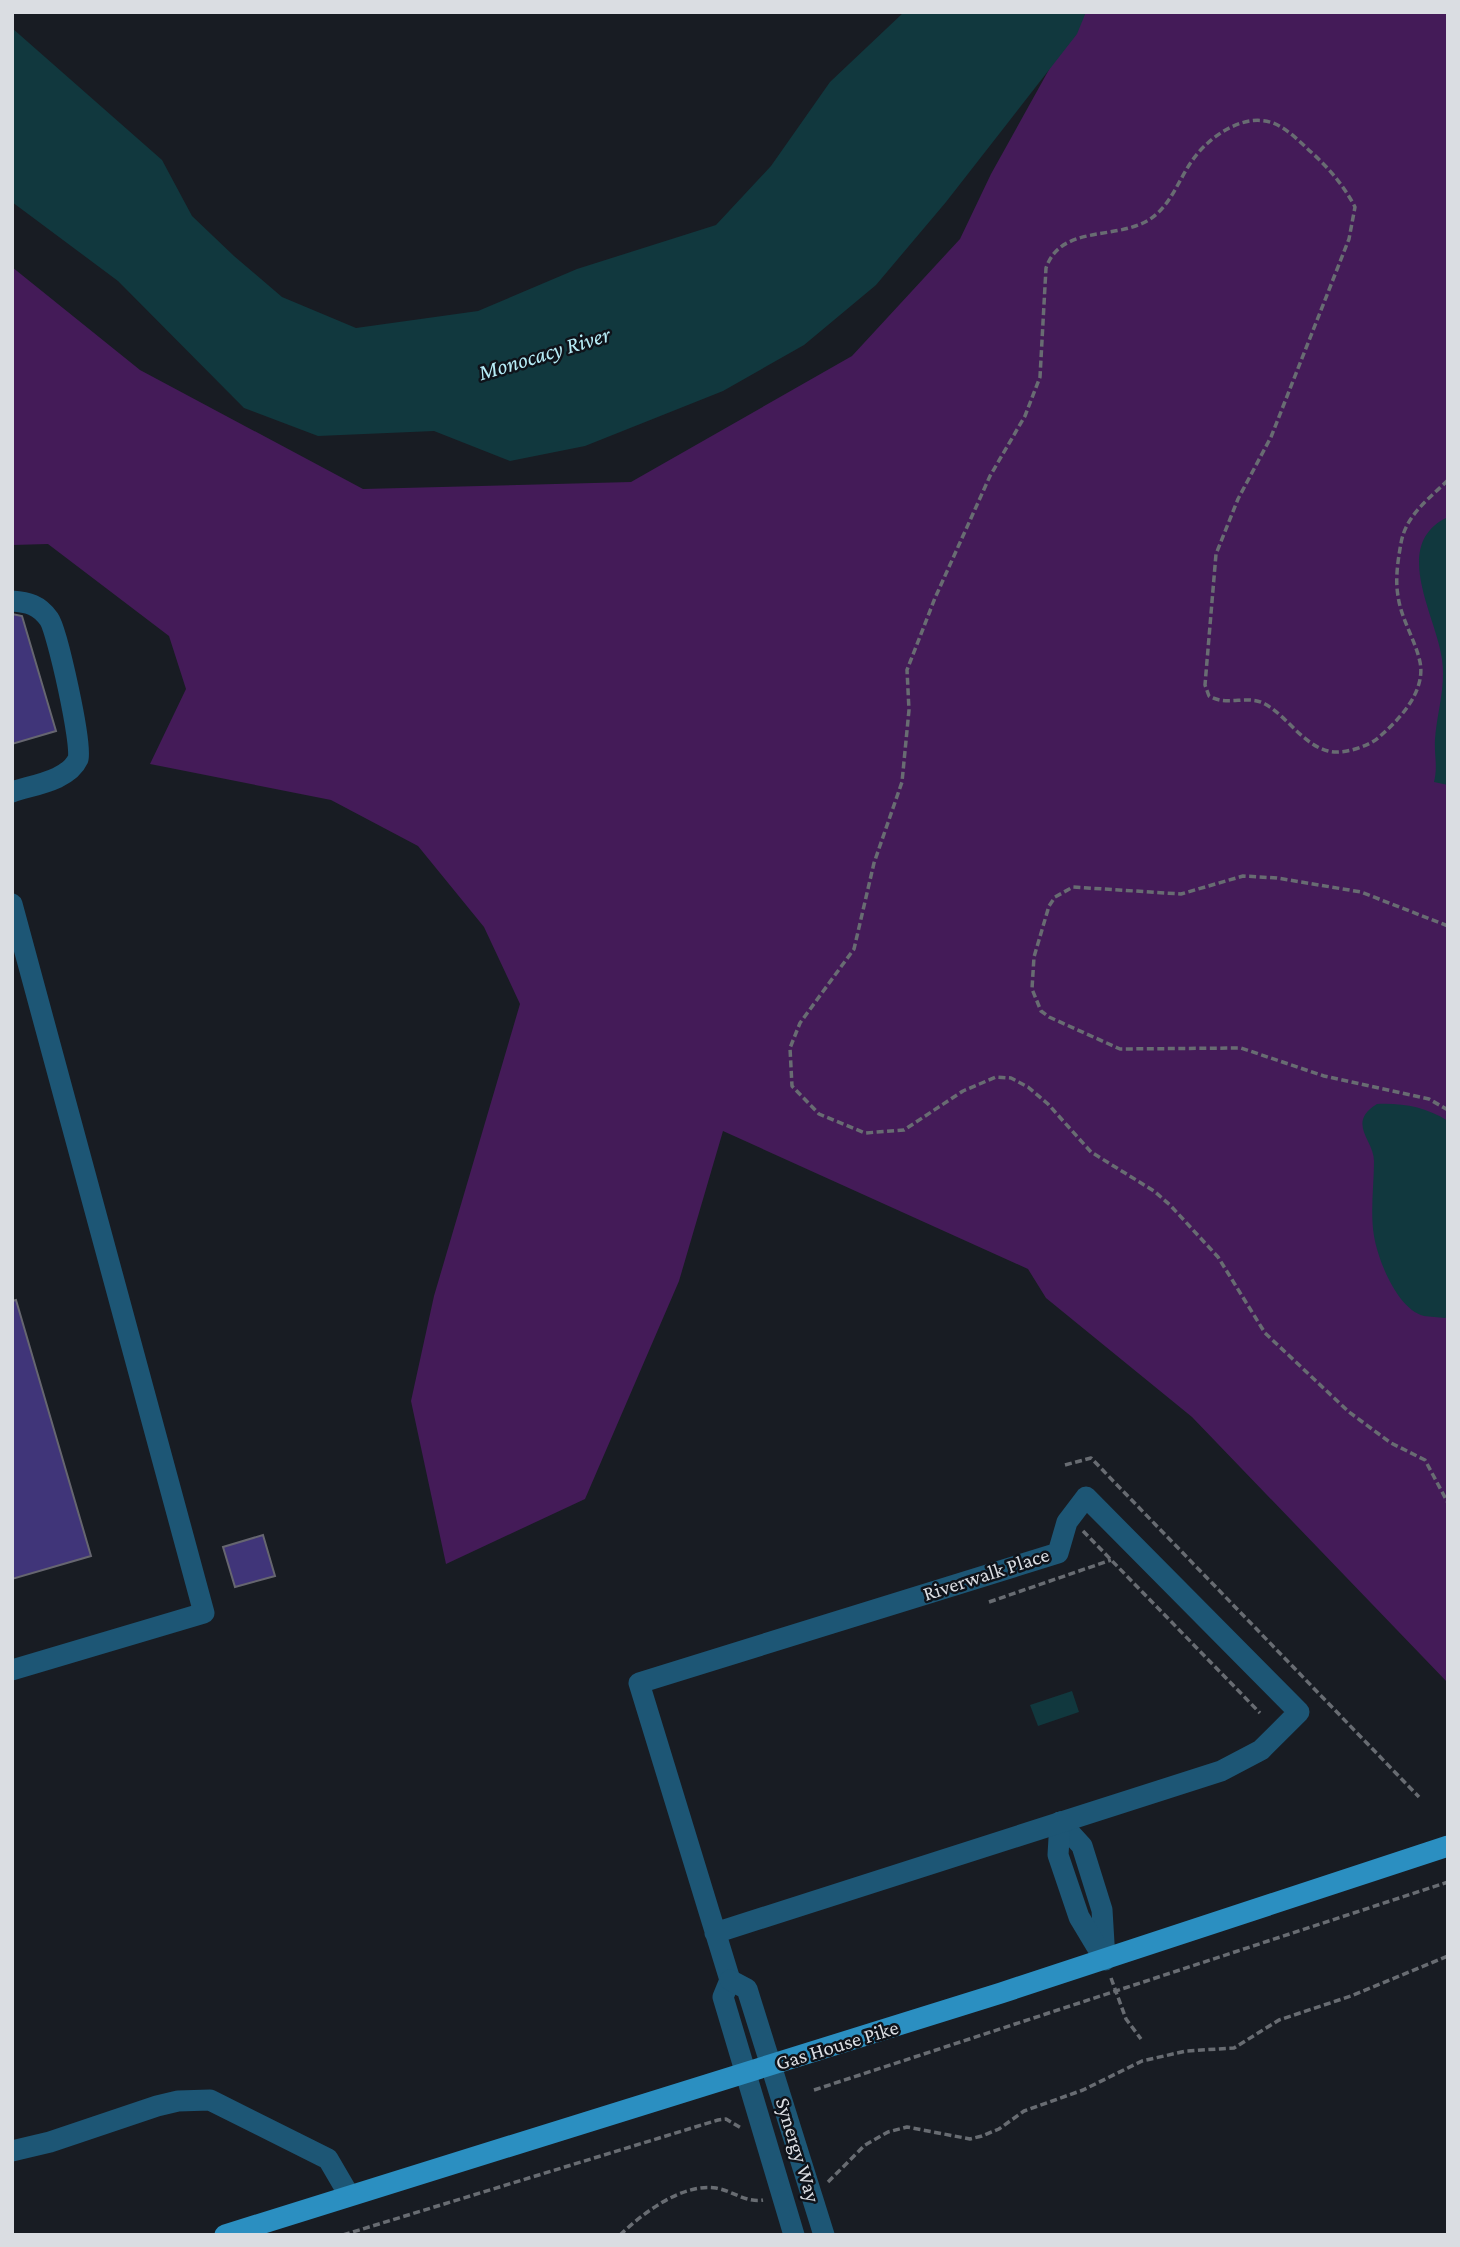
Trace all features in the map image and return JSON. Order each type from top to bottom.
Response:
[{"type":"main road","name":"Gas House Pike","points":[[225,2235],[1105,1960],[1448,1846]]},
{"type":"street","points":[[12,601],[32,603],[50,620],[79,735],[78,759],[64,774],[12,792]]},
{"type":"street","points":[[12,904],[204,1613],[12,1670]]},
{"type":"street","name":"Riverwalk Place","points":[[715,1933],[1222,1770],[1261,1750],[1299,1712],[1086,1497],[1067,1522],[1058,1553],[639,1683],[715,1933],[730,1980],[723,1997],[746,2073]]},
{"type":"street","points":[[1060,1822],[1058,1855],[1079,1917],[1105,1960]]},
{"type":"street","name":"Riverwalk Place","points":[[730,1980],[747,1989],[772,2065]]},
{"type":"street","name":"Synergy Way","points":[[772,2065],[824,2235]]},
{"type":"street","name":"Synergy Way","points":[[746,2073],[794,2235]]},
{"type":"street","points":[[12,2151],[50,2142],[157,2106],[178,2101],[209,2099],[328,2159],[349,2195]]},
{"type":"path","points":[[1448,480],[1418,508],[1402,540],[1396,575],[1398,597],[1420,663],[1420,679],[1412,700],[1395,723],[1375,741],[1356,749],[1331,752],[1314,746],[1263,703],[1250,700],[1220,703],[1209,696],[1205,685],[1216,554],[1238,499],[1271,437],[1349,239],[1355,206],[1341,183],[1286,130],[1272,122],[1244,122],[1210,140],[1196,155],[1169,200],[1146,221],[1063,243],[1050,255],[1046,268],[1040,377],[1025,416],[990,476],[935,598],[907,670],[909,710],[902,782],[874,863],[854,949],[800,1023],[793,1036],[788,1060],[792,1086],[806,1104],[820,1114],[865,1133],[904,1130],[963,1091],[996,1077],[1011,1078],[1028,1087],[1048,1104],[1091,1152],[1154,1191],[1170,1205],[1218,1257],[1265,1333],[1349,1412],[1391,1443],[1425,1460],[1448,1503]]},
{"type":"path","points":[[1448,926],[1362,892],[1278,878],[1243,876],[1181,894],[1073,887],[1055,897],[1049,906],[1034,957],[1032,989],[1041,1011],[1049,1017],[1121,1049],[1241,1048],[1324,1076],[1429,1099],[1448,1110]]},
{"type":"path","points":[[1066,1465],[1091,1458],[1419,1797]]},
{"type":"path","points":[[1080,1528],[1260,1713]]},
{"type":"path","points":[[989,1602],[1111,1560]]},
{"type":"path","points":[[814,2090],[1448,1882]]},
{"type":"path","points":[[822,2184],[835,2176],[865,2145],[888,2132],[907,2127],[922,2128],[970,2139],[991,2133],[1024,2111],[1083,2090],[1142,2061],[1186,2051],[1234,2048],[1279,2020],[1351,1996],[1448,1956]]},
{"type":"path","points":[[1105,1960],[1126,2019],[1141,2039]]},
{"type":"path","points":[[343,2235],[718,2120],[732,2121],[747,2134]]},
{"type":"path","points":[[620,2235],[651,2211],[693,2190],[718,2188],[746,2199],[768,2199]]},
{"type":"shaded area","points":[[1081,12],[1448,12],[1448,1683],[1192,1417],[1046,1298],[1028,1269],[723,1131],[679,1281],[585,1499],[446,1564],[411,1401],[434,1296],[520,1004],[484,927],[418,846],[331,800],[150,764],[186,689],[169,636],[48,544],[12,545],[12,267],[140,370],[363,489],[631,482],[852,356],[960,239],[991,174]]},
{"type":"water","name":"Monocacy River","points":[[904,12],[1086,12],[1077,34],[946,202],[876,285],[804,345],[723,391],[585,446],[510,461],[434,431],[318,436],[244,408],[118,281],[12,202],[12,28],[162,160],[192,216],[282,297],[356,328],[478,311],[577,269],[716,225],[771,166],[830,82]]},
{"type":"water","points":[[1448,517],[1448,785],[1434,782],[1435,739],[1443,669],[1421,582],[1419,562],[1422,544],[1431,529]]},
{"type":"water","points":[[1377,1104],[1414,1107],[1448,1121],[1448,1316],[1445,1318],[1424,1316],[1405,1304],[1384,1270],[1376,1246],[1372,1208],[1374,1161],[1362,1125],[1368,1111]]},
{"type":"water","points":[[1072,1691],[1079,1712],[1038,1726],[1030,1705]]},
{"type":"building","points":[[12,614],[22,616],[56,731],[12,744]]},
{"type":"building","points":[[16,1300],[91,1556],[12,1579],[12,1301]]},
{"type":"building","points":[[263,1535],[275,1576],[235,1587],[223,1547]]}]
